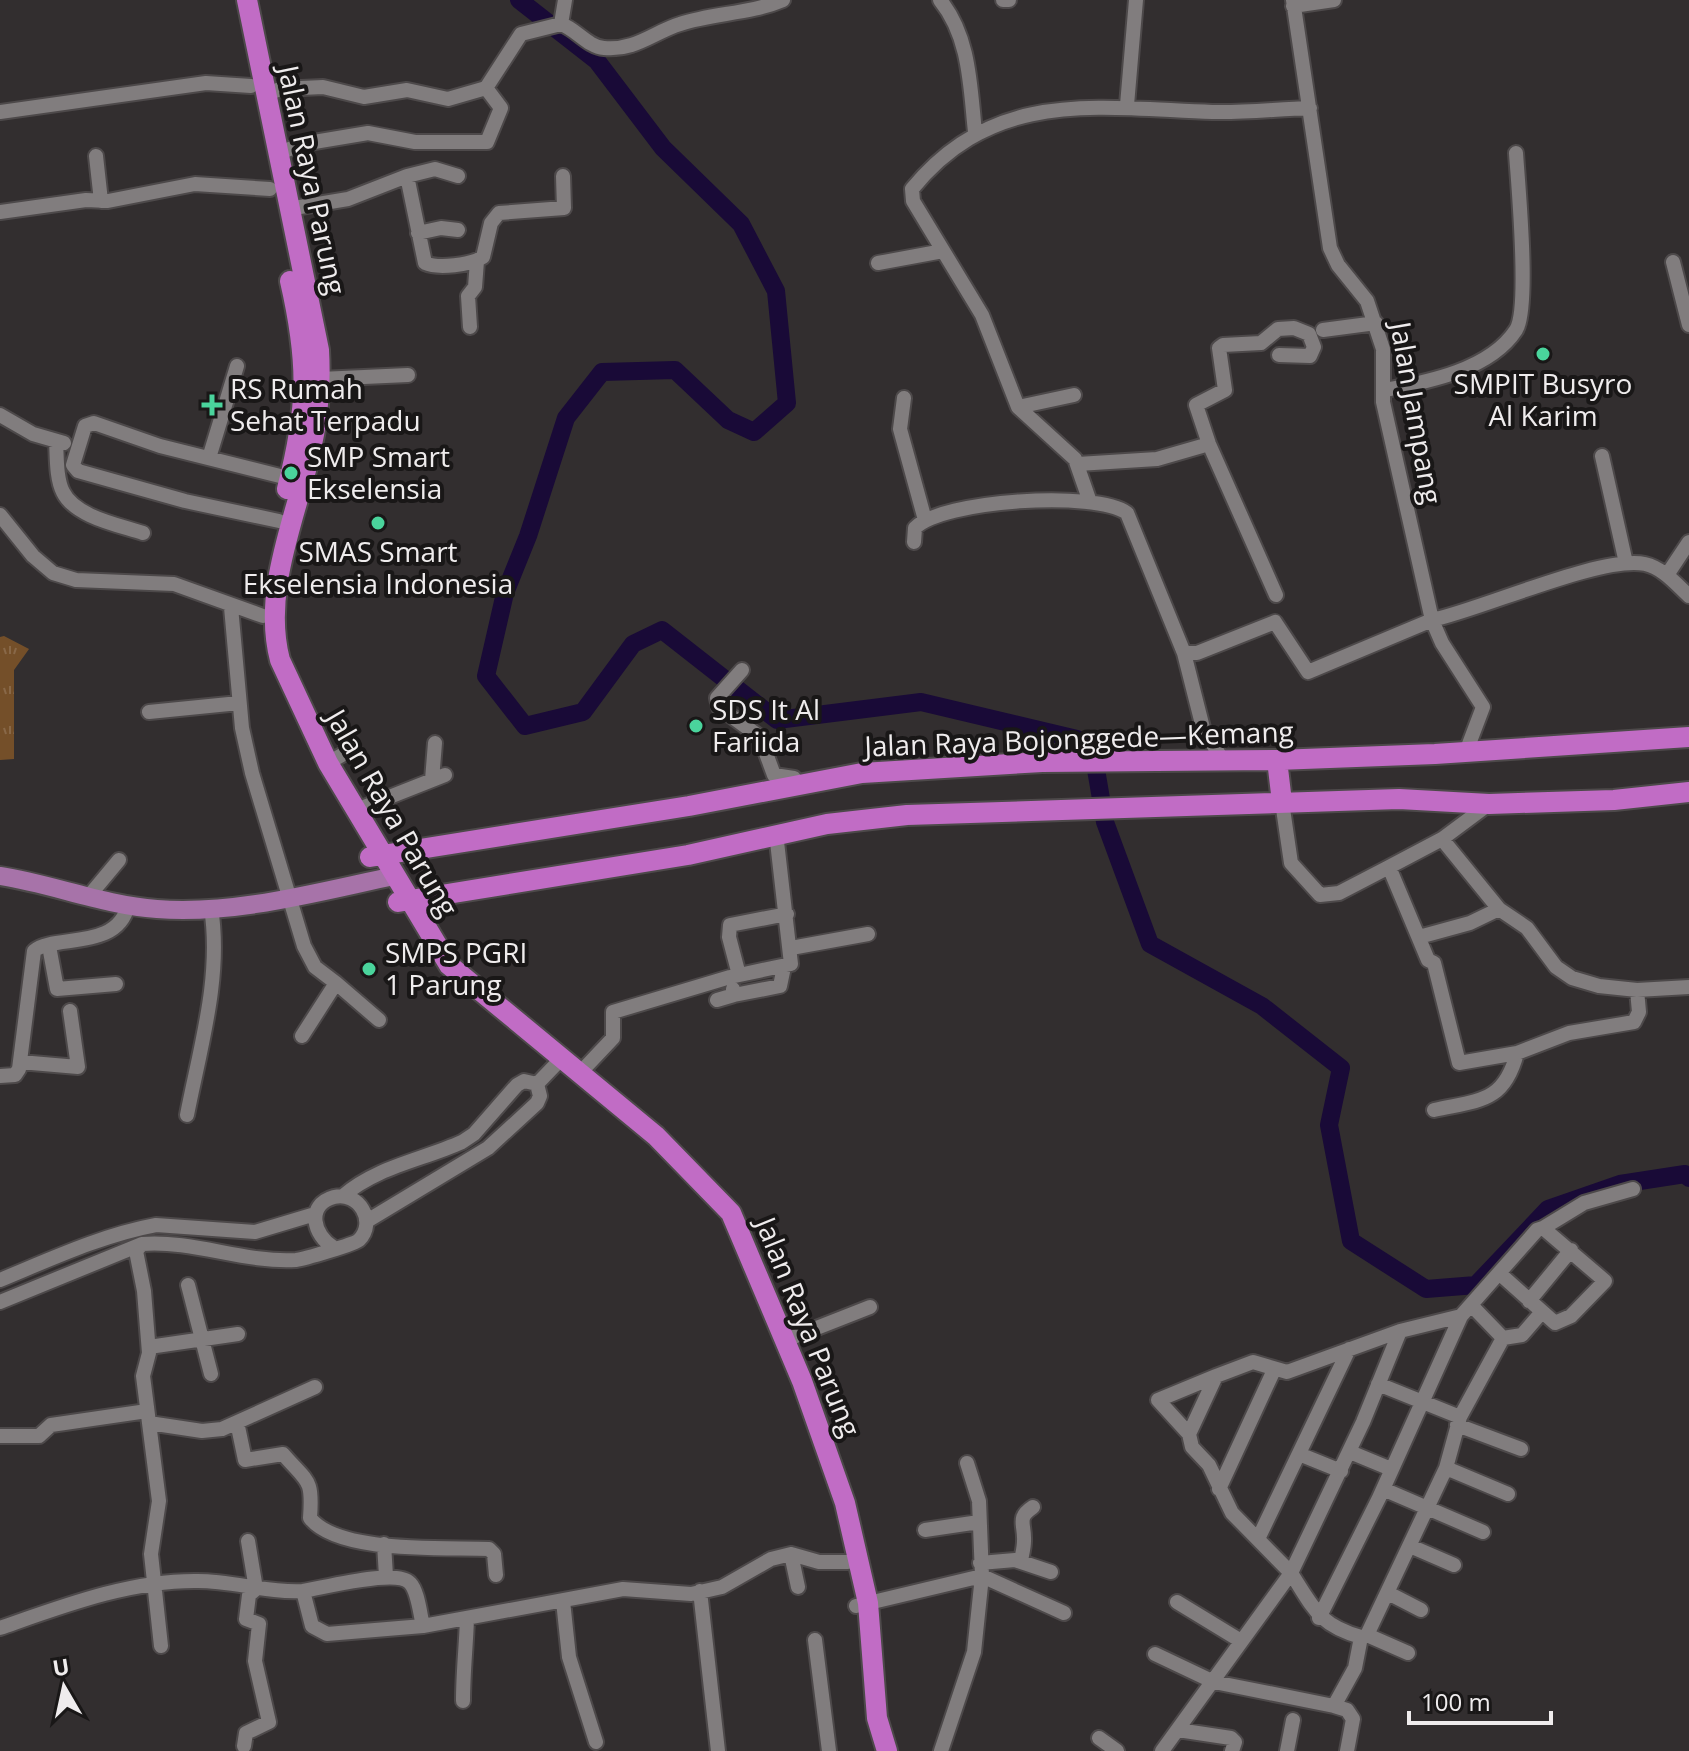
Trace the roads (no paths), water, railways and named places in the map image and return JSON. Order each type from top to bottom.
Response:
[{"type":"highway","name":"Jalan Raya Parung","points":[[235,0],[277,154],[314,327],[320,379],[310,453],[279,521],[267,573],[263,616],[268,656],[284,702],[388,877],[421,946],[460,991],[558,1062],[692,1183],[722,1219],[817,1454],[862,1605],[861,1702],[874,1751]]},
{"type":"highway","name":"Jalan Raya Parung","points":[[247,0],[258,90],[257,188],[303,340],[306,382],[296,480],[280,575],[276,643],[291,690],[376,856]]},
{"type":"highway","name":"Jalan Raya Bojonggede—Kemang","points":[[376,856],[689,806],[862,773],[1042,762],[1277,760],[1689,737]]},
{"type":"highway","points":[[1277,760],[1282,802]]},
{"type":"highway","points":[[401,901],[688,855],[776,833],[907,815],[1137,810],[1399,799],[1489,804],[1614,800],[1689,792]]},
{"type":"highway","name":"Jalan Raya Parung","points":[[558,1062],[579,1074],[656,1136],[731,1213],[786,1340],[836,1473],[862,1605],[877,1718],[887,1751]]},
{"type":"main road","points":[[0,876],[128,905],[177,910],[290,897],[388,877]]},
{"type":"street","points":[[558,24],[565,0]]},
{"type":"street","points":[[0,112],[206,83],[258,90],[310,87],[364,97],[407,90],[448,99],[486,88],[521,34],[558,24],[594,45],[609,48],[649,40],[676,25],[767,7],[783,0]]},
{"type":"street","points":[[940,0],[954,17],[961,39],[975,132]]},
{"type":"street","points":[[1127,105],[1136,0]]},
{"type":"street","points":[[1293,3],[1334,0]]},
{"type":"street","name":"Jalan Jampang","points":[[1293,3],[1330,248],[1338,265],[1367,301],[1376,323],[1383,349],[1383,402],[1432,620],[1442,643],[1483,707],[1469,744]]},
{"type":"street","points":[[277,154],[302,144],[368,133],[415,142],[487,142],[501,108],[486,88]]},
{"type":"street","points":[[1090,502],[1078,464],[1018,407],[982,315],[911,193],[925,176],[975,132],[1059,109],[1127,105],[1212,112],[1310,108]]},
{"type":"street","points":[[1385,390],[1455,374],[1515,331],[1520,318],[1521,280],[1516,153]]},
{"type":"street","points":[[96,156],[101,201]]},
{"type":"street","points":[[288,209],[348,199],[407,176],[435,169],[458,176]]},
{"type":"street","points":[[407,176],[423,259],[428,265],[477,261],[485,253],[491,223],[499,213],[564,208],[563,176]]},
{"type":"street","points":[[0,212],[86,200],[101,201],[186,185],[257,188]]},
{"type":"street","points":[[418,233],[441,228],[458,230]]},
{"type":"street","points":[[878,263],[943,251]]},
{"type":"street","points":[[470,327],[468,296],[475,287],[477,261]]},
{"type":"street","points":[[1673,262],[1689,325]]},
{"type":"street","points":[[1323,330],[1376,323]]},
{"type":"street","points":[[1276,595],[1209,444],[1196,405],[1225,390],[1219,348],[1238,342],[1261,343],[1278,329],[1294,328],[1309,334],[1314,347],[1310,356],[1279,355]]},
{"type":"street","points":[[209,458],[237,366]]},
{"type":"street","points":[[320,379],[408,375]]},
{"type":"street","points":[[1018,407],[1074,395]]},
{"type":"street","points":[[904,398],[900,429],[925,520]]},
{"type":"street","points":[[0,415],[33,434],[76,447]]},
{"type":"street","points":[[279,521],[185,501],[78,471],[73,463],[76,447],[85,426],[94,423],[209,458],[296,480]]},
{"type":"street","points":[[56,441],[60,484],[70,502],[102,519],[143,533]]},
{"type":"street","points":[[1078,464],[1157,459],[1209,444]]},
{"type":"street","points":[[1602,456],[1626,563]]},
{"type":"street","points":[[914,542],[914,531],[925,520],[998,503],[1090,502],[1127,513],[1184,653],[1203,728],[1223,761]]},
{"type":"street","points":[[0,515],[33,556],[53,573],[76,580],[174,584],[263,616]]},
{"type":"street","points":[[1667,575],[1688,545]]},
{"type":"street","points":[[1184,653],[1197,653],[1275,622],[1310,672],[1432,620],[1481,608],[1558,579],[1626,563],[1644,564],[1667,575],[1689,596]]},
{"type":"street","points":[[236,607],[239,703],[252,773],[290,897],[315,967],[379,1020]]},
{"type":"street","points":[[737,676],[717,698],[719,707],[760,737],[774,775],[794,778],[797,784]]},
{"type":"street","points":[[149,712],[239,703]]},
{"type":"street","points":[[354,811],[439,778],[435,743]]},
{"type":"street","points":[[328,763],[347,752]]},
{"type":"street","points":[[1282,802],[1291,863],[1320,895],[1339,893],[1442,839],[1489,804]]},
{"type":"street","points":[[579,1074],[613,1038],[613,1012],[735,976],[791,964],[776,833]]},
{"type":"street","points":[[1442,839],[1499,909],[1527,928],[1556,967],[1572,978],[1599,986],[1637,990],[1689,987]]},
{"type":"street","points":[[89,896],[119,860]]},
{"type":"street","points":[[1389,867],[1428,960],[1434,963],[1459,1063],[1517,1053],[1569,1033],[1637,1021],[1637,990]]},
{"type":"street","points":[[0,1076],[15,1075],[20,1062],[31,959],[37,948],[81,942],[118,925],[128,905]]},
{"type":"street","points":[[187,1115],[214,972],[216,937],[211,908]]},
{"type":"street","points":[[1419,937],[1470,923],[1499,909]]},
{"type":"street","points":[[734,995],[730,925],[787,914]]},
{"type":"street","points":[[791,948],[868,934]]},
{"type":"street","points":[[49,946],[57,989],[116,984]]},
{"type":"street","points":[[717,1000],[780,986],[784,967]]},
{"type":"street","points":[[302,1036],[336,983]]},
{"type":"street","points":[[20,1062],[78,1067],[70,1011]]},
{"type":"street","points":[[1434,1110],[1492,1096],[1505,1086],[1517,1053]]},
{"type":"street","points":[[333,1247],[321,1240],[315,1228],[315,1214],[321,1204],[343,1196],[358,1182],[443,1151],[474,1134],[517,1085],[535,1082],[558,1062]]},
{"type":"street","points":[[367,1221],[488,1148],[537,1103],[540,1096],[535,1082]]},
{"type":"street","points":[[474,1134],[488,1148]]},
{"type":"street","points":[[1319,1618],[1467,1312],[1499,1273],[1543,1228],[1585,1202],[1633,1189]]},
{"type":"street","points":[[0,1302],[142,1244],[166,1242],[291,1260],[333,1247],[345,1248],[357,1243],[364,1234],[367,1221],[364,1209],[355,1200],[343,1196]]},
{"type":"street","points":[[0,1280],[113,1233],[156,1225],[255,1232],[315,1214]]},
{"type":"street","points":[[1499,1273],[1552,1322],[1565,1320],[1604,1283],[1601,1275],[1543,1228]]},
{"type":"street","points":[[142,1244],[136,1251],[149,1347],[143,1376],[159,1509],[151,1539],[161,1646]]},
{"type":"street","points":[[1529,1301],[1571,1250]]},
{"type":"street","points":[[188,1285],[211,1374]]},
{"type":"street","points":[[786,1340],[870,1307]]},
{"type":"street","points":[[1467,1312],[1503,1338],[1522,1335],[1541,1313]]},
{"type":"street","points":[[1408,1653],[1364,1636],[1338,1630],[1319,1618],[1291,1573],[1232,1513],[1209,1465],[1192,1447],[1189,1434],[1158,1400],[1251,1362],[1287,1372],[1400,1331],[1467,1312]]},
{"type":"street","points":[[1162,1751],[1291,1573],[1350,1452],[1400,1331]]},
{"type":"street","points":[[149,1347],[238,1334]]},
{"type":"street","points":[[1334,1706],[1355,1668],[1364,1636],[1388,1593],[1446,1468],[1459,1421],[1503,1338]]},
{"type":"street","points":[[1258,1539],[1349,1349]]},
{"type":"street","points":[[1219,1489],[1274,1370]]},
{"type":"street","points":[[1189,1434],[1216,1376]]},
{"type":"street","points":[[1378,1384],[1521,1449]]},
{"type":"street","points":[[0,1436],[38,1437],[51,1425],[148,1417],[202,1431],[237,1422],[315,1387]]},
{"type":"street","points":[[237,1422],[245,1460],[284,1454],[311,1483],[310,1516],[313,1523],[356,1542],[492,1550],[496,1575]]},
{"type":"street","points":[[1350,1452],[1391,1469]]},
{"type":"street","points":[[1299,1454],[1341,1471]]},
{"type":"street","points":[[941,1751],[974,1652],[981,1611],[979,1501],[967,1463]]},
{"type":"street","points":[[1446,1468],[1508,1494]]},
{"type":"street","points":[[1383,1489],[1483,1532]]},
{"type":"street","points":[[1021,1561],[1025,1537],[1021,1521],[1024,1513],[1033,1507]]},
{"type":"street","points":[[925,1530],[979,1522]]},
{"type":"street","points":[[248,1541],[256,1589]]},
{"type":"street","points":[[384,1544],[386,1576]]},
{"type":"street","points":[[1410,1546],[1454,1565]]},
{"type":"street","points":[[303,1591],[312,1626],[319,1633],[423,1626],[623,1589],[691,1594],[722,1587],[771,1559],[799,1555],[819,1562],[848,1562]]},
{"type":"street","points":[[798,1587],[799,1555]]},
{"type":"street","points":[[862,1605],[1021,1561],[1051,1572]]},
{"type":"street","points":[[981,1570],[1064,1613]]},
{"type":"street","points":[[0,1628],[71,1604],[153,1585],[197,1581],[256,1589],[303,1591],[386,1576],[411,1583],[423,1626]]},
{"type":"street","points":[[244,1746],[246,1733],[269,1722],[255,1661],[259,1624],[246,1619],[249,1595],[256,1589]]},
{"type":"street","points":[[700,1591],[718,1751]]},
{"type":"street","points":[[1388,1593],[1421,1610]]},
{"type":"street","points":[[563,1601],[569,1657],[596,1742]]},
{"type":"street","points":[[1177,1602],[1241,1641]]},
{"type":"street","points":[[463,1701],[462,1669],[467,1619]]},
{"type":"street","points":[[815,1640],[829,1751]]},
{"type":"street","points":[[1155,1654],[1214,1682],[1347,1710],[1353,1719],[1347,1751]]},
{"type":"street","points":[[1287,1751],[1293,1720]]},
{"type":"street","points":[[1178,1730],[1232,1738],[1232,1751]]},
{"type":"street","points":[[1099,1738],[1117,1751]]},
{"type":"waterway","points":[[519,0],[597,61],[663,148],[741,224],[776,291],[787,403],[754,432],[728,420],[675,370],[602,372],[566,418],[528,536],[505,593],[486,676],[525,726],[583,712],[633,644],[662,630],[777,720],[921,702],[1077,739],[1093,752],[1105,822],[1150,944],[1262,1006],[1341,1068],[1329,1125],[1351,1241],[1426,1289],[1476,1285],[1548,1209],[1620,1184],[1685,1174],[1689,1178]]},
{"type":"place","name":"SMPIT Busyro Al Karim","points":[[1543,354]]},
{"type":"place","name":"RS Rumah Sehat Terpadu","points":[[212,405]]},
{"type":"place","name":"SMP Smart Ekselensia","points":[[291,473]]},
{"type":"place","name":"SMAS Smart Ekselensia Indonesia","points":[[378,523]]},
{"type":"place","name":"SDS It Al Fariida","points":[[696,726]]},
{"type":"place","name":"SMPS PGRI 1 Parung","points":[[369,969]]}]
